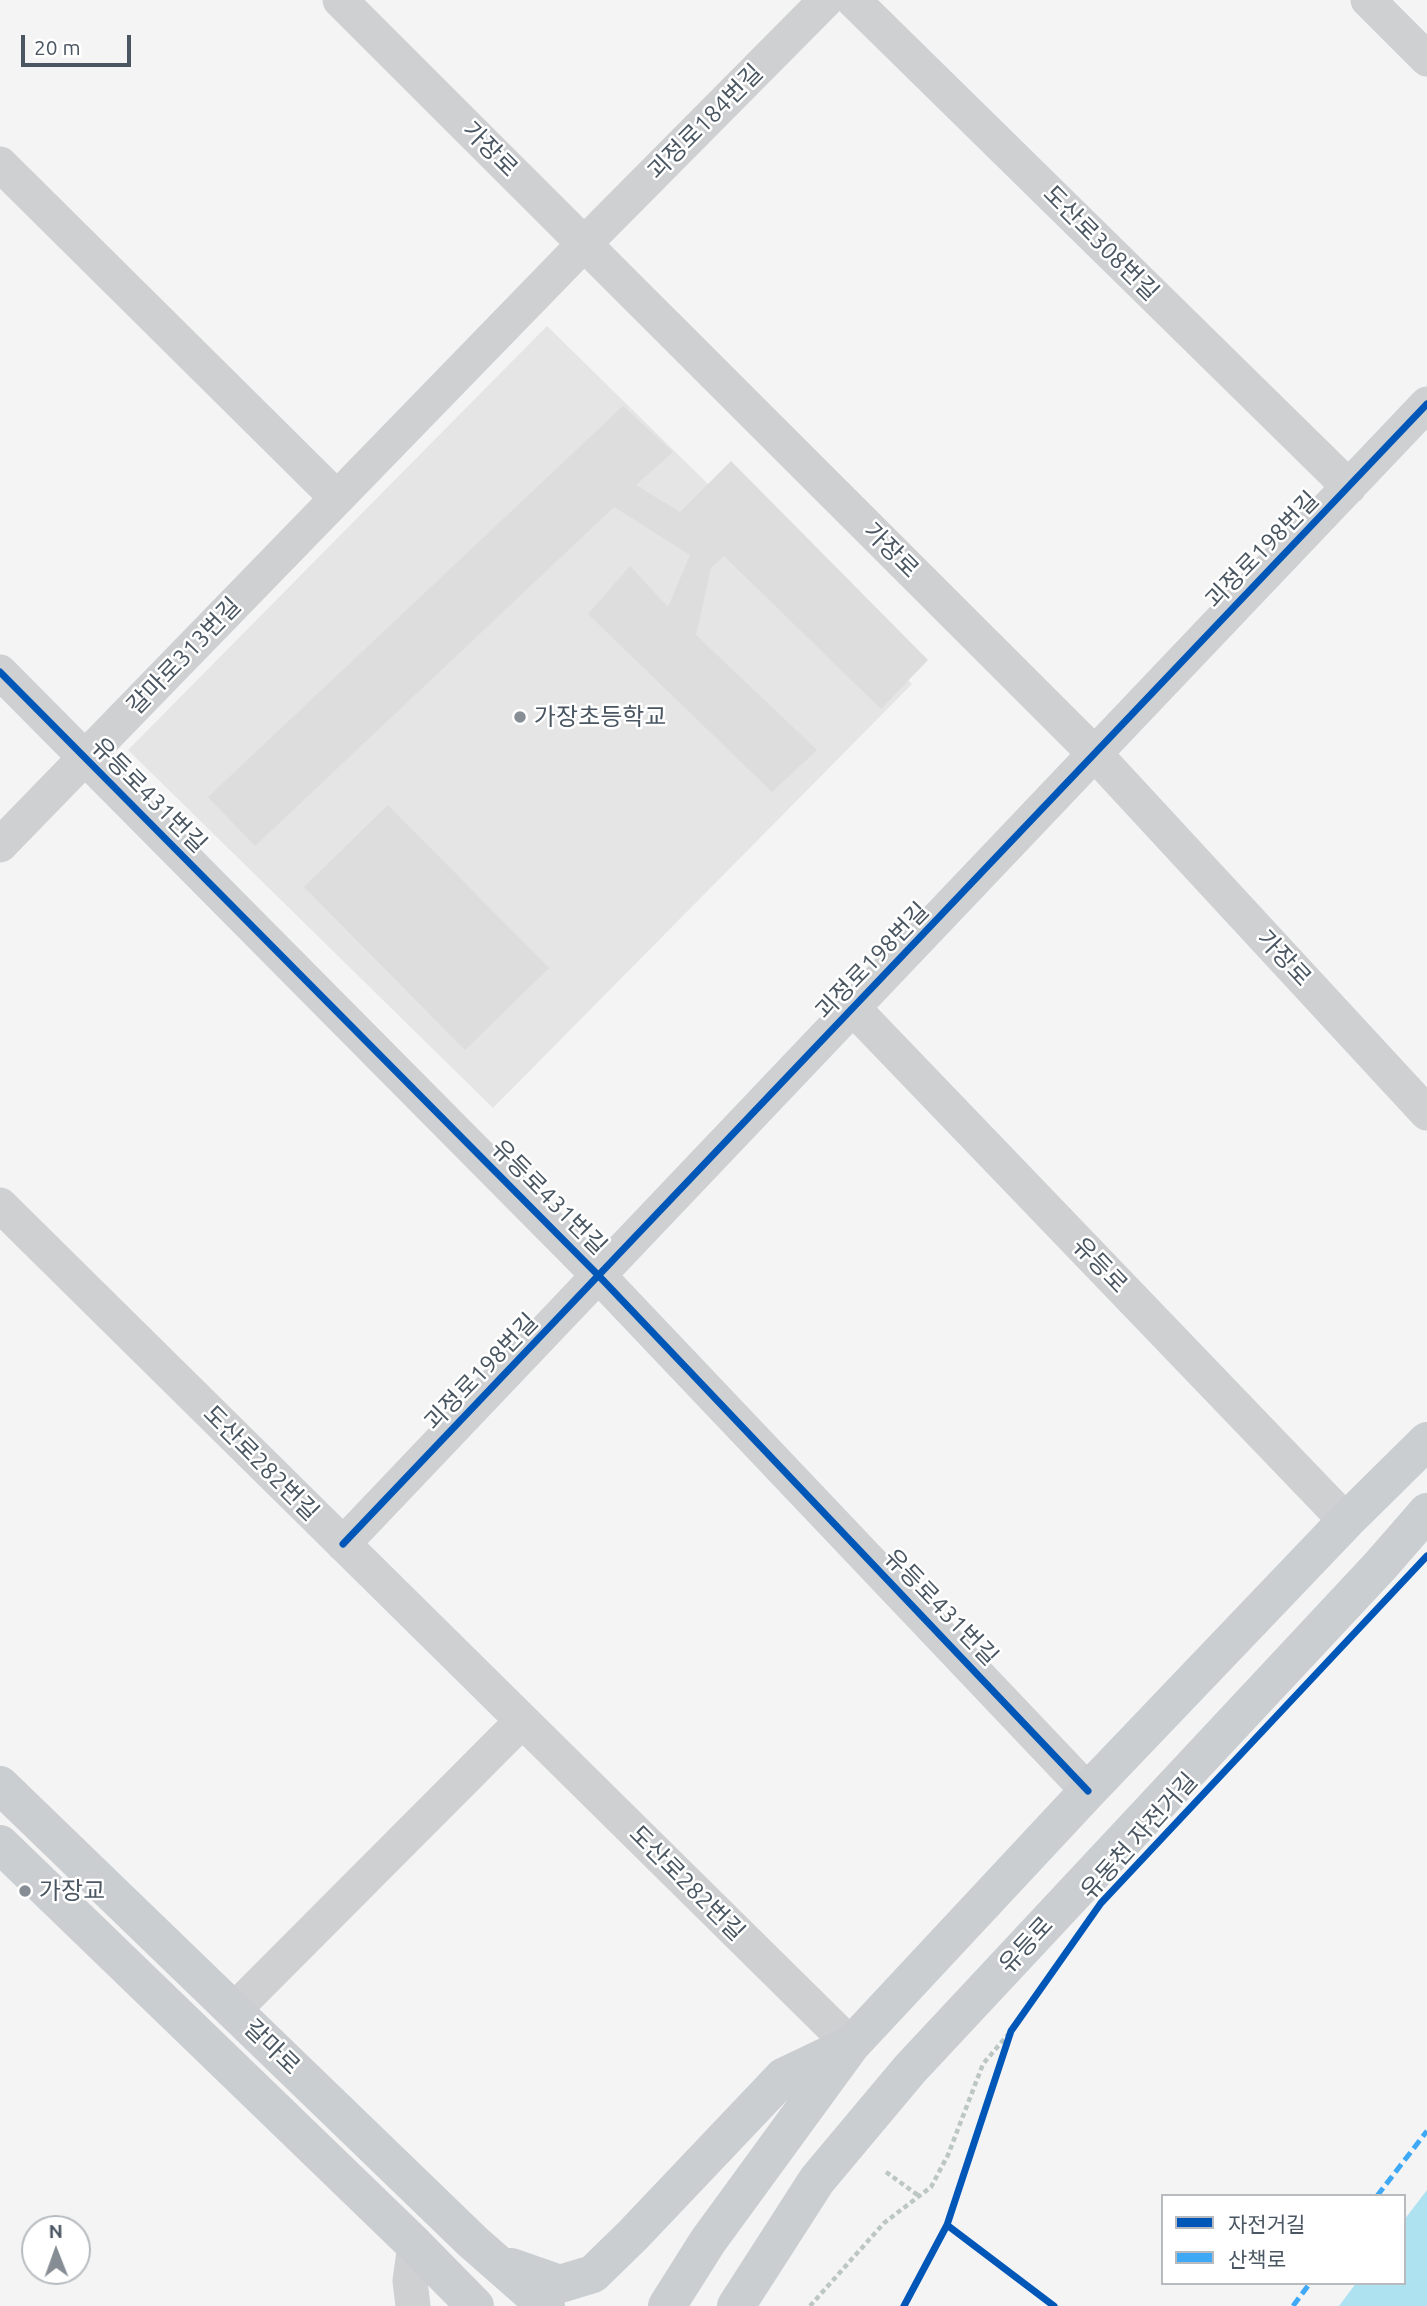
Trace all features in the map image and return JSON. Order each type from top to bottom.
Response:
[{"type":"main road","points":[[667,2306],[708,2241],[851,2045],[1088,1791],[1346,1521],[1427,1441]]},
{"type":"main road","name":"유등로","points":[[736,2306],[817,2180],[911,2069],[1380,1566],[1427,1512]]},
{"type":"main road","name":"갈마로","points":[[0,1785],[473,2242],[546,2306]]},
{"type":"main road","name":"갈마로","points":[[0,1844],[475,2306]]},
{"type":"main road","points":[[473,2242],[516,2270],[560,2284],[593,2274],[783,2077],[851,2045]]},
{"type":"street","name":"가장로","points":[[340,0],[1095,754],[1427,1114]]},
{"type":"street","name":"괴정로184번길","points":[[584,244],[825,0]]},
{"type":"street","name":"도산로308번길","points":[[853,0],[1349,487]]},
{"type":"street","points":[[1368,0],[1427,59]]},
{"type":"street","points":[[0,164],[337,498]]},
{"type":"street","name":"갈마로313번길","points":[[0,845],[584,244]]},
{"type":"street","name":"괴정로198번길","points":[[343,1544],[1427,404]]},
{"type":"street","name":"유등로431번길","points":[[0,672],[599,1276],[1088,1791]]},
{"type":"street","name":"유등로","points":[[853,1009],[1346,1521]]},
{"type":"street","name":"도산로282번길","points":[[0,1205],[851,2045]]},
{"type":"street","points":[[234,2010],[522,1721]]},
{"type":"street","points":[[413,2306],[410,2281],[415,2245]]},
{"type":"path","points":[[810,2306],[884,2224],[931,2187],[948,2155],[983,2064],[1018,2020]]},
{"type":"path","points":[[1003,2055],[1011,2031]]},
{"type":"path","points":[[886,2172],[919,2196]]},
{"type":"shaded area","name":"가장초등학교","points":[[547,326],[912,684],[493,1108],[128,750]]},
{"type":"water","points":[[1427,2190],[1427,2306],[1339,2306],[1355,2285],[1406,2285],[1406,2217]]},
{"type":"building","points":[[623,406],[673,452],[636,485],[680,512],[731,461],[928,660],[881,709],[724,556],[711,568],[696,635],[817,750],[772,792],[588,614],[630,566],[668,607],[690,555],[614,507],[255,846],[208,797]]},
{"type":"building","points":[[388,805],[549,968],[465,1050],[304,887]]},
{"type":"marked path","points":[[1379,2194],[1427,2131]]},
{"type":"marked path","points":[[1293,2306],[1309,2285]]},
{"type":"cycle path","points":[[343,1544],[1427,404]]},
{"type":"cycle path","points":[[0,672],[599,1276],[1088,1791]]},
{"type":"cycle path","name":"유동천 자전거길","points":[[904,2306],[947,2225],[1011,2031],[1101,1903],[1427,1556]]},
{"type":"cycle path","points":[[947,2225],[1054,2306]]},
{"type":"place","name":"가장초등학교","points":[[520,717]]},
{"type":"place","name":"가장교","points":[[25,1891]]}]
